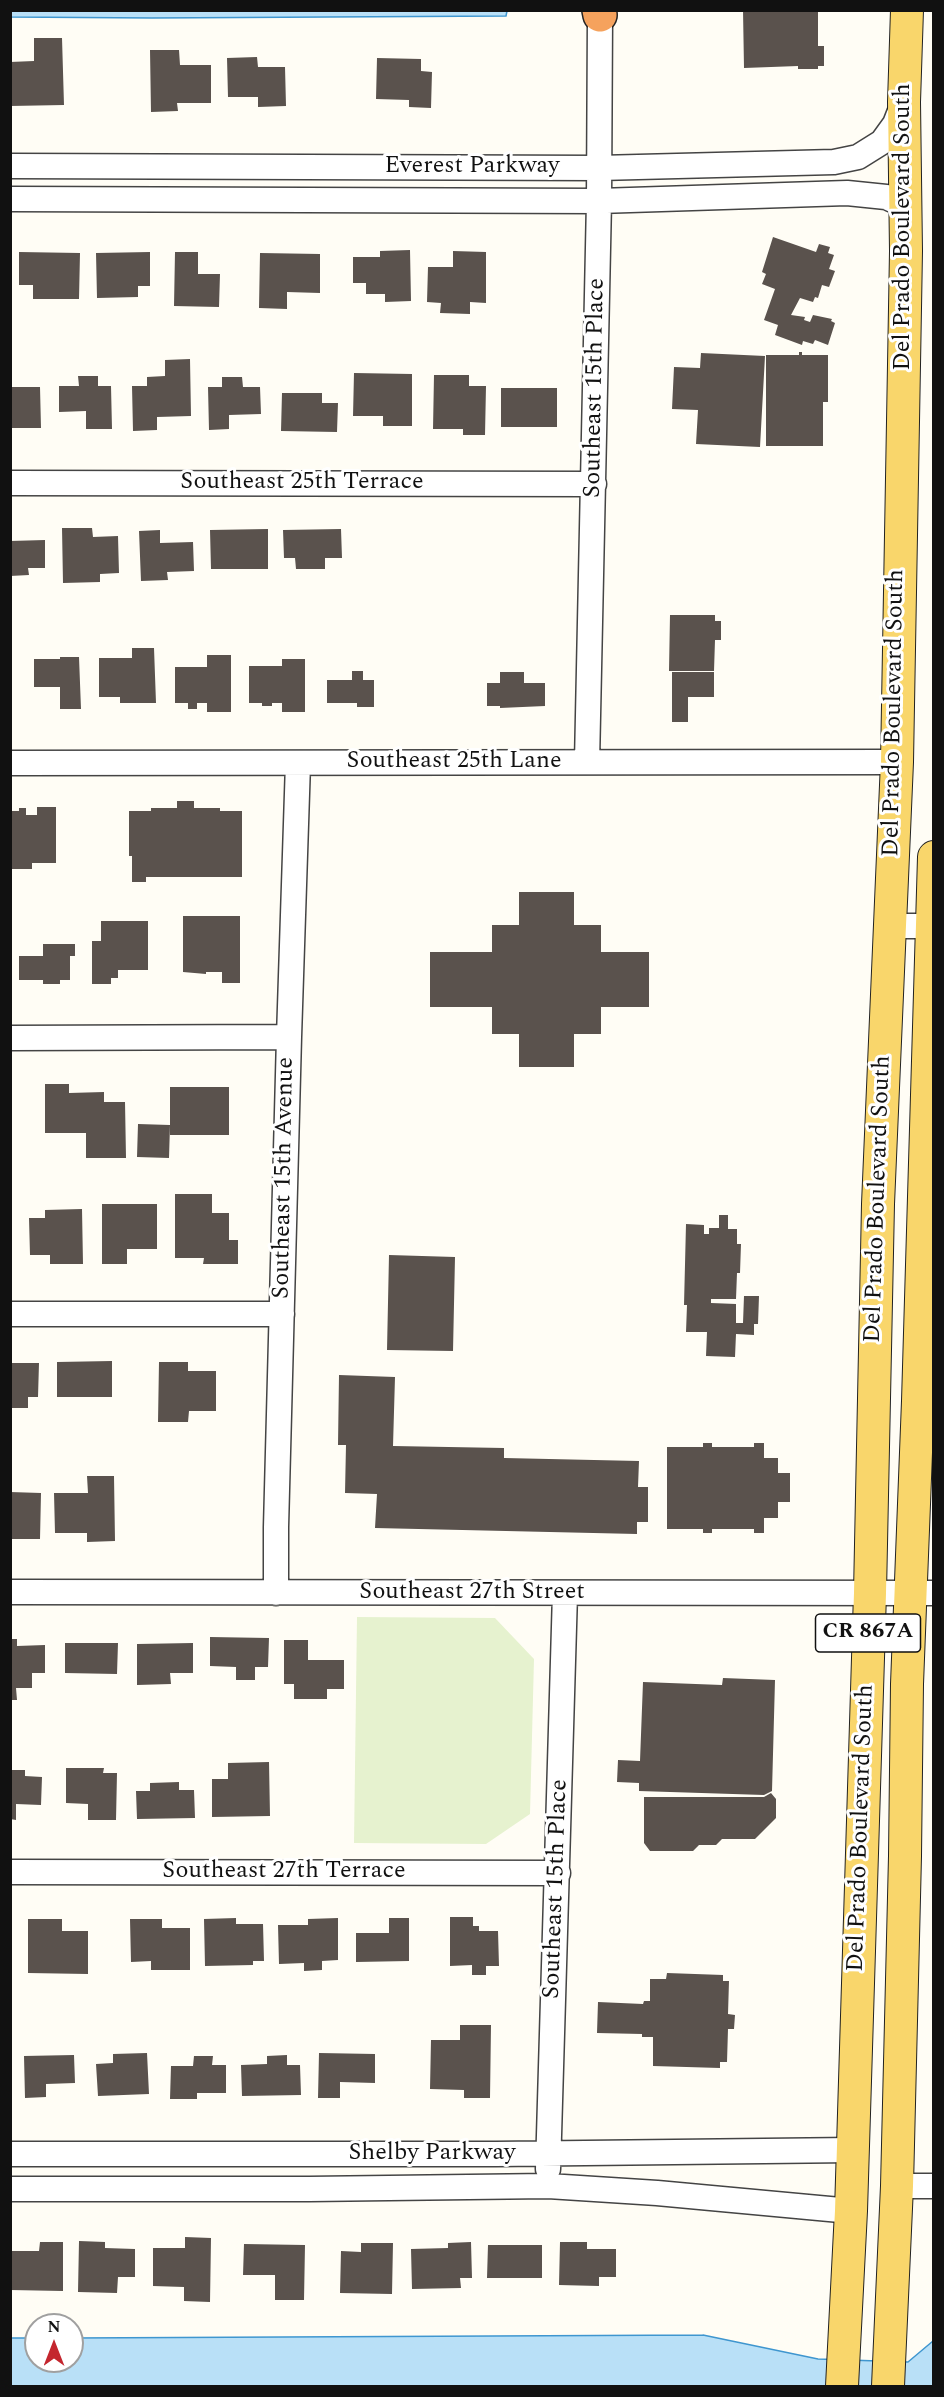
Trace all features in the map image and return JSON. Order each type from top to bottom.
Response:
[{"type":"main road","name":"Del Prado Boulevard South","points":[[842,2386],[851,2211],[858,1995],[870,1593],[878,1204],[888,926],[897,762],[907,10]]},
{"type":"main road","name":"Del Prado Boulevard South","points":[[888,2386],[922,1593],[918,1401],[922,1211],[933,926],[933,857]]},
{"type":"main road","points":[[858,1995],[873,2039],[871,2131],[897,2186]]},
{"type":"main road","points":[[853,2151],[872,2212],[871,2288],[890,2333]]},
{"type":"street","name":"Southeast 15th Place","points":[[587,762],[599,201],[600,12]]},
{"type":"street","name":"Everest Parkway","points":[[10,166],[599,168],[847,160],[858,158],[882,142],[895,124],[904,102]]},
{"type":"street","name":"Everest Parkway","points":[[10,199],[599,201],[847,193],[886,196],[906,206]]},
{"type":"street","name":"Southeast 25th Terrace","points":[[10,483],[594,484]]},
{"type":"street","name":"Southeast 25th Lane","points":[[10,763],[897,762]]},
{"type":"street","name":"Southeast 15th Avenue","points":[[276,1593],[288,1037],[298,763]]},
{"type":"street","points":[[888,926],[933,926]]},
{"type":"street","points":[[10,1038],[288,1037]]},
{"type":"street","points":[[10,1314],[282,1314]]},
{"type":"street","name":"Southeast 27th Street","points":[[10,1592],[922,1593]]},
{"type":"street","name":"Southeast 15th Place","points":[[548,2186],[565,1593]]},
{"type":"street","name":"Southeast 27th Terrace","points":[[10,1872],[558,1873]]},
{"type":"street","name":"Shelby Parkway","points":[[10,2154],[549,2154],[853,2151]]},
{"type":"street","name":"Shelby Parkway","points":[[10,2189],[548,2186],[657,2193],[851,2211]]},
{"type":"street","points":[[897,2186],[933,2186]]},
{"type":"green space","points":[[357,1617],[495,1618],[534,1659],[530,1814],[486,1844],[354,1843]]},
{"type":"water","points":[[10,11],[507,11],[506,16],[152,18],[11,17]]},
{"type":"water","points":[[703,2335],[818,2359],[908,2362],[933,2341],[933,2386],[11,2386],[10,2338],[24,2338],[24,2373],[84,2373],[84,2338]]},
{"type":"building","points":[[743,10],[818,10],[818,46],[824,46],[824,66],[818,66],[818,69],[798,69],[798,66],[744,68]]},
{"type":"building","points":[[34,38],[62,38],[64,105],[10,106],[10,62],[34,61]]},
{"type":"building","points":[[150,50],[179,50],[180,65],[211,65],[211,103],[177,103],[178,111],[151,112]]},
{"type":"building","points":[[257,57],[258,67],[285,67],[286,106],[258,107],[258,97],[228,97],[227,58]]},
{"type":"building","points":[[377,58],[421,59],[421,71],[432,72],[431,108],[409,107],[409,100],[376,99]]},
{"type":"building","points":[[773,237],[816,252],[819,244],[830,247],[828,253],[834,255],[829,269],[835,271],[829,287],[822,285],[818,298],[815,297],[813,302],[800,298],[791,315],[805,317],[804,320],[810,322],[813,315],[832,319],[831,321],[835,323],[828,345],[815,340],[813,344],[803,341],[802,345],[775,335],[778,325],[764,320],[775,289],[762,284],[766,274],[762,272]]},
{"type":"building","points":[[410,250],[411,301],[385,302],[385,294],[366,294],[366,283],[353,283],[353,257],[380,257],[380,251]]},
{"type":"building","points":[[453,251],[486,252],[486,303],[470,302],[470,314],[440,313],[441,303],[427,302],[428,267],[453,267]]},
{"type":"building","points":[[19,252],[80,253],[79,299],[33,299],[33,285],[19,285]]},
{"type":"building","points":[[150,252],[150,286],[138,286],[138,297],[97,298],[96,253]]},
{"type":"building","points":[[175,252],[198,252],[198,274],[220,274],[219,307],[174,306]]},
{"type":"building","points":[[260,253],[320,254],[320,293],[287,292],[287,309],[259,308]]},
{"type":"building","points":[[799,352],[802,352],[802,355],[828,355],[828,402],[823,402],[823,446],[766,446],[766,355],[799,355]]},
{"type":"building","points":[[701,353],[765,356],[760,447],[696,444],[698,410],[672,409],[674,367],[700,368]]},
{"type":"building","points":[[190,359],[191,416],[157,417],[157,430],[133,431],[132,386],[147,386],[147,377],[165,376],[165,360]]},
{"type":"building","points":[[354,373],[412,374],[412,426],[383,426],[383,416],[353,416]]},
{"type":"building","points":[[434,375],[469,375],[469,386],[486,386],[485,435],[463,435],[463,429],[433,429]]},
{"type":"building","points":[[78,376],[98,376],[98,386],[111,386],[112,429],[86,429],[86,411],[59,412],[59,386],[79,386]]},
{"type":"building","points":[[222,377],[242,377],[243,387],[260,387],[261,414],[229,415],[229,429],[209,430],[208,387],[222,387]]},
{"type":"building","points":[[10,387],[40,387],[41,428],[10,428]]},
{"type":"building","points":[[501,388],[557,388],[557,427],[501,427]]},
{"type":"building","points":[[282,393],[322,393],[322,403],[338,403],[337,432],[281,431]]},
{"type":"building","points":[[62,528],[92,528],[93,537],[118,536],[119,573],[100,574],[100,582],[63,583]]},
{"type":"building","points":[[268,529],[268,569],[211,569],[210,530]]},
{"type":"building","points":[[341,529],[342,558],[325,558],[325,569],[296,569],[295,558],[284,558],[283,530]]},
{"type":"building","points":[[160,530],[160,543],[193,542],[194,571],[167,572],[168,580],[141,581],[139,531]]},
{"type":"building","points":[[45,540],[45,568],[28,568],[29,575],[10,576],[10,541]]},
{"type":"building","points":[[670,615],[715,615],[715,621],[721,621],[721,640],[715,640],[714,671],[669,671]]},
{"type":"building","points":[[132,648],[154,648],[156,703],[120,703],[120,697],[99,697],[99,658],[132,658]]},
{"type":"building","points":[[207,655],[231,655],[231,712],[207,712],[207,703],[197,703],[197,709],[188,709],[188,703],[175,703],[175,667],[207,667]]},
{"type":"building","points":[[60,657],[79,657],[81,709],[60,709],[60,687],[34,687],[34,659],[60,659]]},
{"type":"building","points":[[282,659],[305,659],[305,712],[282,712],[282,703],[262,706],[262,703],[249,703],[249,666],[282,666]]},
{"type":"building","points":[[352,671],[363,671],[363,680],[374,680],[374,707],[357,707],[357,703],[327,703],[327,680],[352,680]]},
{"type":"building","points":[[500,672],[524,672],[524,683],[545,683],[545,706],[500,708],[500,706],[487,706],[487,683],[500,683]]},
{"type":"building","points":[[672,672],[714,672],[714,697],[688,697],[688,722],[672,722]]},
{"type":"building","points":[[177,801],[194,801],[194,808],[242,811],[242,877],[146,877],[146,882],[132,882],[132,856],[129,856],[129,811],[177,808]]},
{"type":"building","points":[[37,807],[56,807],[56,863],[32,863],[32,869],[10,869],[10,811],[26,808],[26,815],[37,815]]},
{"type":"building","points":[[519,892],[574,892],[574,925],[601,925],[601,952],[649,952],[649,1007],[601,1007],[601,1034],[574,1034],[574,1067],[519,1067],[519,1034],[492,1034],[492,1007],[430,1007],[430,952],[492,952],[492,925],[519,925]]},
{"type":"building","points":[[183,916],[240,916],[240,983],[222,983],[222,972],[206,972],[206,974],[183,972]]},
{"type":"building","points":[[101,921],[148,921],[148,970],[118,970],[118,978],[111,978],[111,984],[92,984],[92,941],[101,941]]},
{"type":"building","points":[[43,944],[75,944],[75,956],[70,956],[70,980],[60,980],[60,984],[43,984],[43,980],[19,980],[19,956],[43,956]]},
{"type":"building","points":[[45,1084],[69,1084],[69,1093],[104,1092],[104,1102],[125,1102],[126,1158],[86,1158],[86,1133],[45,1133]]},
{"type":"building","points":[[170,1087],[229,1087],[229,1135],[170,1135]]},
{"type":"building","points":[[138,1124],[170,1125],[169,1158],[137,1157]]},
{"type":"building","points":[[175,1194],[212,1194],[212,1213],[229,1213],[229,1240],[238,1240],[238,1264],[203,1264],[204,1258],[175,1258]]},
{"type":"building","points":[[102,1204],[157,1204],[157,1249],[127,1249],[127,1264],[102,1264]]},
{"type":"building","points":[[82,1209],[83,1264],[50,1264],[50,1255],[30,1255],[29,1218],[45,1218],[45,1210]]},
{"type":"building","points":[[719,1215],[728,1215],[728,1229],[737,1229],[737,1244],[741,1244],[740,1273],[737,1273],[736,1299],[711,1299],[711,1303],[736,1304],[736,1323],[743,1323],[744,1296],[759,1296],[758,1324],[754,1324],[754,1335],[736,1334],[735,1357],[706,1356],[707,1332],[686,1332],[687,1305],[684,1305],[686,1224],[704,1225],[704,1234],[709,1234],[709,1228],[719,1228]]},
{"type":"building","points":[[389,1255],[455,1257],[453,1351],[387,1350]]},
{"type":"building","points":[[112,1361],[112,1397],[57,1397],[57,1362]]},
{"type":"building","points":[[159,1362],[188,1362],[188,1371],[216,1371],[216,1411],[189,1411],[188,1422],[158,1422]]},
{"type":"building","points":[[10,1363],[39,1363],[38,1397],[28,1397],[28,1408],[10,1408]]},
{"type":"building","points":[[339,1375],[395,1377],[393,1446],[504,1448],[504,1458],[639,1461],[638,1487],[648,1487],[648,1522],[637,1522],[637,1534],[375,1528],[377,1494],[345,1493],[346,1445],[338,1445]]},
{"type":"building","points":[[703,1443],[712,1443],[712,1447],[754,1447],[754,1443],[764,1443],[764,1458],[778,1458],[778,1473],[790,1473],[790,1502],[778,1502],[778,1518],[764,1518],[764,1533],[754,1533],[754,1529],[712,1529],[712,1533],[703,1533],[703,1529],[667,1529],[667,1447],[703,1447]]},
{"type":"building","points":[[87,1476],[114,1476],[115,1541],[87,1542],[87,1533],[55,1533],[54,1493],[88,1493]]},
{"type":"building","points":[[10,1492],[41,1493],[40,1539],[10,1539]]},
{"type":"building","points":[[210,1637],[269,1638],[268,1667],[255,1667],[255,1680],[236,1680],[236,1667],[210,1666]]},
{"type":"building","points":[[10,1639],[17,1639],[17,1646],[45,1645],[45,1673],[32,1673],[32,1688],[16,1688],[17,1700],[10,1700]]},
{"type":"building","points":[[284,1640],[308,1640],[308,1660],[344,1660],[344,1689],[327,1689],[327,1699],[294,1699],[294,1684],[284,1684]]},
{"type":"building","points":[[65,1643],[118,1643],[117,1674],[65,1673]]},
{"type":"building","points":[[193,1643],[193,1673],[170,1673],[171,1684],[137,1685],[137,1644]]},
{"type":"building","points":[[723,1678],[775,1680],[772,1791],[764,1795],[639,1791],[639,1783],[617,1782],[618,1760],[640,1761],[643,1682],[722,1685]]},
{"type":"building","points":[[269,1762],[270,1816],[212,1817],[212,1779],[228,1779],[228,1763]]},
{"type":"building","points":[[66,1768],[104,1768],[103,1773],[117,1773],[116,1820],[88,1820],[88,1804],[66,1803]]},
{"type":"building","points":[[10,1770],[25,1770],[25,1776],[42,1777],[41,1805],[16,1804],[16,1820],[10,1819]]},
{"type":"building","points":[[179,1782],[179,1790],[194,1790],[195,1818],[137,1819],[136,1791],[150,1791],[150,1783]]},
{"type":"building","points":[[771,1793],[776,1799],[776,1818],[755,1839],[722,1839],[716,1845],[699,1845],[693,1851],[650,1851],[644,1843],[644,1797],[764,1797]]},
{"type":"building","points":[[450,1917],[473,1917],[473,1926],[479,1926],[479,1931],[498,1931],[499,1966],[486,1966],[486,1975],[472,1975],[472,1965],[450,1966]]},
{"type":"building","points":[[236,1918],[236,1924],[263,1924],[264,1961],[253,1961],[253,1965],[205,1966],[204,1919]]},
{"type":"building","points":[[338,1918],[338,1960],[322,1961],[322,1970],[304,1971],[304,1963],[279,1964],[278,1925],[308,1925],[308,1919]]},
{"type":"building","points":[[389,1918],[409,1918],[409,1961],[356,1962],[356,1933],[389,1933]]},
{"type":"building","points":[[28,1919],[62,1919],[62,1931],[88,1931],[88,1974],[28,1973]]},
{"type":"building","points":[[130,1919],[162,1919],[162,1928],[190,1928],[190,1970],[151,1970],[151,1961],[131,1962]]},
{"type":"building","points":[[667,1973],[723,1975],[723,1981],[729,1981],[728,2014],[735,2015],[734,2029],[728,2029],[727,2062],[720,2062],[720,2068],[653,2066],[653,2037],[642,2037],[642,2034],[597,2033],[598,2002],[643,2004],[644,2001],[650,2001],[650,1979],[666,1979]]},
{"type":"building","points":[[460,2025],[491,2025],[490,2098],[464,2098],[464,2090],[430,2089],[431,2040],[460,2040]]},
{"type":"building","points":[[147,2053],[149,2094],[98,2096],[96,2064],[113,2063],[113,2054]]},
{"type":"building","points":[[319,2053],[375,2054],[375,2083],[340,2082],[340,2098],[318,2098]]},
{"type":"building","points":[[74,2055],[75,2083],[46,2084],[46,2097],[25,2098],[24,2056]]},
{"type":"building","points":[[287,2055],[287,2065],[300,2065],[301,2095],[242,2096],[241,2065],[267,2064],[267,2056]]},
{"type":"building","points":[[194,2056],[213,2056],[212,2065],[226,2065],[226,2093],[197,2093],[197,2099],[170,2099],[171,2066],[193,2066]]},
{"type":"building","points":[[185,2237],[211,2238],[210,2302],[184,2301],[184,2287],[153,2286],[153,2248],[185,2248]]},
{"type":"building","points":[[79,2241],[105,2242],[105,2248],[135,2249],[135,2277],[118,2277],[117,2293],[78,2292]]},
{"type":"building","points":[[40,2242],[63,2242],[63,2291],[10,2290],[10,2251],[39,2251]]},
{"type":"building","points":[[471,2242],[472,2278],[460,2278],[461,2288],[412,2289],[411,2249],[448,2248],[448,2243]]},
{"type":"building","points":[[560,2242],[587,2242],[587,2249],[616,2249],[616,2277],[599,2277],[599,2286],[559,2285]]},
{"type":"building","points":[[361,2243],[393,2243],[392,2294],[340,2293],[341,2251],[361,2252]]},
{"type":"building","points":[[244,2244],[305,2245],[304,2300],[275,2300],[275,2275],[243,2275]]},
{"type":"building","points":[[488,2245],[542,2245],[542,2278],[487,2278]]}]
